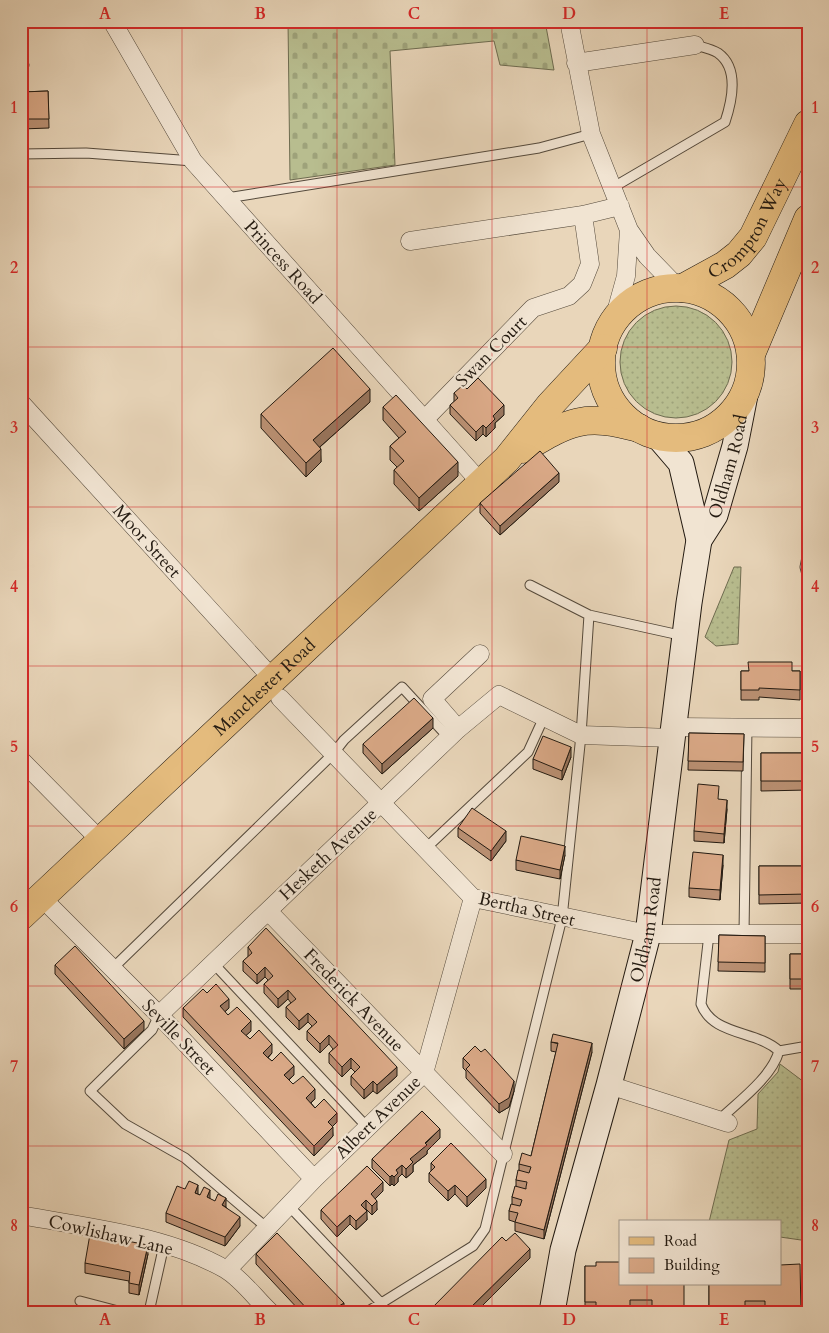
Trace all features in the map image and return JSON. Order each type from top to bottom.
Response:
[{"type":"main road","name":"Crompton Way","points":[[680,288],[725,265],[739,254],[753,237],[808,124]]},
{"type":"main road","points":[[751,354],[808,218]]},
{"type":"main road","points":[[680,288],[700,292],[716,299],[737,318],[746,335],[751,354],[751,373],[746,390],[732,413],[715,427],[690,436],[677,438],[648,431],[622,415],[610,398],[601,364],[603,348],[613,323],[624,309],[637,299],[652,292],[680,288]]},
{"type":"main road","name":"Manchester Road","points":[[21,916],[101,840],[276,688],[507,459],[550,405],[603,348]]},
{"type":"main road","name":"Oldham Road","points":[[699,540],[715,515],[735,446],[746,390]]},
{"type":"main road","name":"Manchester Road","points":[[507,459],[562,427],[576,422],[606,420],[648,431]]},
{"type":"main road","name":"Oldham Road","points":[[552,1312],[563,1250],[609,1085],[648,934],[674,732],[684,636],[699,540],[681,463],[648,431]]},
{"type":"street","name":"Princess Road","points":[[112,21],[194,161],[481,483]]},
{"type":"street","points":[[569,21],[591,134],[629,230],[661,272],[680,288]]},
{"type":"street","points":[[576,63],[695,45]]},
{"type":"street","points":[[410,242],[583,215],[620,206]]},
{"type":"street","name":"Swan Court","points":[[424,420],[534,308],[569,296],[582,284],[590,264],[583,215]]},
{"type":"street","points":[[613,323],[626,276],[629,230]]},
{"type":"street","name":"Moor Street","points":[[21,403],[276,688]]},
{"type":"street","points":[[454,733],[432,699],[480,654]]},
{"type":"street","name":"Bertha Street","points":[[276,688],[333,754],[473,898],[562,918],[648,934],[808,934]]},
{"type":"street","name":"Hesketh Avenue","points":[[159,1016],[454,733],[498,695],[544,717]]},
{"type":"street","points":[[544,717],[582,735],[747,727],[808,728]]},
{"type":"street","points":[[21,760],[101,840]]},
{"type":"street","name":"Seville Street","points":[[41,897],[159,1016],[314,1179]]},
{"type":"street","name":"Albert Avenue","points":[[227,1270],[314,1179],[424,1073],[473,898]]},
{"type":"street","name":"Frederick Avenue","points":[[268,911],[503,1154]]},
{"type":"street","points":[[609,1085],[724,1121]]},
{"type":"street","name":"Cowlishaw Lane","points":[[21,1215],[140,1238],[196,1255],[227,1270],[270,1312]]},
{"type":"lane","points":[[612,188],[725,122],[733,99],[728,63],[717,52],[695,45]]},
{"type":"lane","points":[[227,198],[539,148],[591,134]]},
{"type":"lane","points":[[21,154],[86,153],[194,161]]},
{"type":"lane","points":[[808,552],[805,567],[808,578]]},
{"type":"lane","points":[[530,585],[589,615],[684,636]]},
{"type":"lane","points":[[367,1312],[473,1246],[485,1229],[562,918],[582,735],[589,615]]},
{"type":"lane","points":[[112,968],[333,754],[344,740],[402,687],[454,733]]},
{"type":"lane","points":[[425,849],[528,752],[544,717]]},
{"type":"lane","points":[[744,934],[747,727]]},
{"type":"lane","points":[[709,934],[701,1004],[710,1020],[742,1034],[765,1041],[778,1051],[808,1046]]},
{"type":"lane","points":[[214,964],[368,1128]]},
{"type":"lane","points":[[159,1016],[152,1030],[90,1091],[125,1124],[185,1158],[267,1228]]},
{"type":"lane","points":[[724,1121],[768,1073],[776,1060],[778,1051]]},
{"type":"lane","points":[[289,1206],[381,1303]]},
{"type":"lane","points":[[149,1312],[164,1245]]},
{"type":"lane","points":[[80,1301],[122,1312]]},
{"type":"green space","points":[[288,21],[545,21],[554,70],[500,65],[494,41],[390,51],[395,165],[290,180]]},
{"type":"green space","points":[[676,306],[698,310],[716,322],[728,340],[732,362],[728,384],[716,402],[698,414],[676,418],[654,414],[636,402],[624,384],[620,362],[624,340],[636,322],[654,310]]},
{"type":"green space","points":[[734,567],[741,567],[738,644],[716,646],[705,637]]},
{"type":"green space","points":[[780,1064],[808,1085],[808,1241],[782,1237],[782,1220],[709,1220],[729,1140],[757,1129],[758,1094],[778,1072]]},
{"type":"building","points":[[48,91],[49,119],[21,119],[21,92]]},
{"type":"building","points":[[333,348],[370,389],[313,440],[321,449],[306,463],[261,414]]},
{"type":"building","points":[[478,378],[504,405],[493,416],[495,419],[486,428],[483,425],[476,432],[450,405],[458,398],[454,393],[463,385],[467,389]]},
{"type":"building","points":[[396,395],[458,462],[419,498],[394,470],[404,461],[390,446],[406,432],[383,407]]},
{"type":"building","points":[[540,451],[559,473],[500,526],[480,503]]},
{"type":"building","points":[[748,662],[792,662],[792,671],[800,671],[800,690],[759,688],[759,690],[741,690],[741,671],[749,671]]},
{"type":"building","points":[[804,671],[808,671],[808,690],[804,690]]},
{"type":"building","points":[[414,698],[433,718],[382,764],[363,744]]},
{"type":"building","points":[[689,733],[744,734],[743,762],[688,761]]},
{"type":"building","points":[[543,736],[571,747],[562,771],[533,759]]},
{"type":"building","points":[[761,753],[808,753],[808,781],[761,781]]},
{"type":"building","points":[[698,784],[719,786],[718,799],[727,800],[724,834],[694,831]]},
{"type":"building","points":[[472,808],[506,831],[491,851],[458,828]]},
{"type":"building","points":[[521,836],[565,846],[560,870],[516,860]]},
{"type":"building","points":[[693,852],[723,855],[720,890],[689,888]]},
{"type":"building","points":[[759,866],[808,866],[808,894],[759,895]]},
{"type":"building","points":[[266,928],[397,1067],[377,1085],[373,1081],[364,1090],[351,1076],[360,1067],[351,1058],[342,1067],[329,1053],[338,1045],[329,1035],[320,1044],[307,1031],[317,1022],[308,1013],[299,1021],[286,1007],[296,999],[288,990],[278,999],[264,984],[273,976],[265,967],[257,975],[243,961],[252,953],[248,947]]},
{"type":"building","points":[[719,935],[765,936],[765,963],[718,962]]},
{"type":"building","points":[[75,946],[144,1021],[124,1039],[55,965]]},
{"type":"building","points":[[790,954],[808,954],[808,979],[790,979]]},
{"type":"building","points":[[216,984],[229,999],[220,1006],[228,1015],[237,1007],[251,1021],[241,1031],[250,1039],[259,1030],[272,1044],[263,1053],[272,1061],[281,1052],[294,1066],[284,1075],[293,1084],[303,1076],[315,1089],[306,1098],[315,1108],[324,1099],[337,1113],[328,1122],[333,1127],[314,1146],[183,1008],[203,989],[207,993]]},
{"type":"building","points":[[553,1034],[592,1043],[544,1230],[515,1222],[518,1213],[509,1211],[511,1204],[520,1206],[522,1200],[512,1197],[515,1186],[526,1189],[527,1182],[516,1180],[518,1170],[529,1173],[531,1167],[519,1164],[522,1153],[531,1156],[558,1043],[551,1042]]},
{"type":"building","points":[[475,1046],[481,1052],[485,1049],[514,1081],[509,1098],[499,1104],[466,1069],[470,1065],[463,1058]]},
{"type":"building","points":[[422,1111],[440,1129],[425,1143],[427,1145],[410,1159],[413,1162],[406,1169],[402,1165],[396,1170],[398,1173],[394,1177],[392,1175],[390,1177],[372,1159]]},
{"type":"building","points":[[451,1143],[486,1179],[467,1197],[455,1185],[448,1191],[429,1173],[435,1167],[431,1163]]},
{"type":"building","points":[[367,1166],[383,1182],[371,1194],[377,1201],[372,1206],[366,1200],[361,1205],[367,1211],[356,1221],[350,1215],[337,1227],[321,1210]]},
{"type":"building","points":[[189,1181],[198,1185],[195,1193],[200,1195],[204,1187],[210,1190],[207,1197],[215,1201],[218,1194],[226,1198],[222,1205],[240,1217],[225,1237],[166,1213],[177,1186],[185,1189]]},
{"type":"building","points":[[277,1233],[344,1303],[329,1312],[310,1312],[256,1254]]},
{"type":"building","points":[[515,1233],[530,1249],[466,1312],[432,1312],[430,1310],[502,1237],[506,1241]]},
{"type":"building","points":[[90,1234],[148,1245],[139,1285],[129,1283],[130,1272],[85,1263]]},
{"type":"building","points":[[596,1262],[619,1262],[619,1286],[684,1286],[684,1312],[652,1312],[652,1300],[630,1300],[630,1312],[596,1312],[596,1302],[585,1302],[585,1266],[596,1266]]},
{"type":"building","points":[[800,1264],[801,1312],[765,1312],[765,1301],[745,1301],[745,1312],[709,1312],[709,1286],[782,1286],[782,1265]]}]
